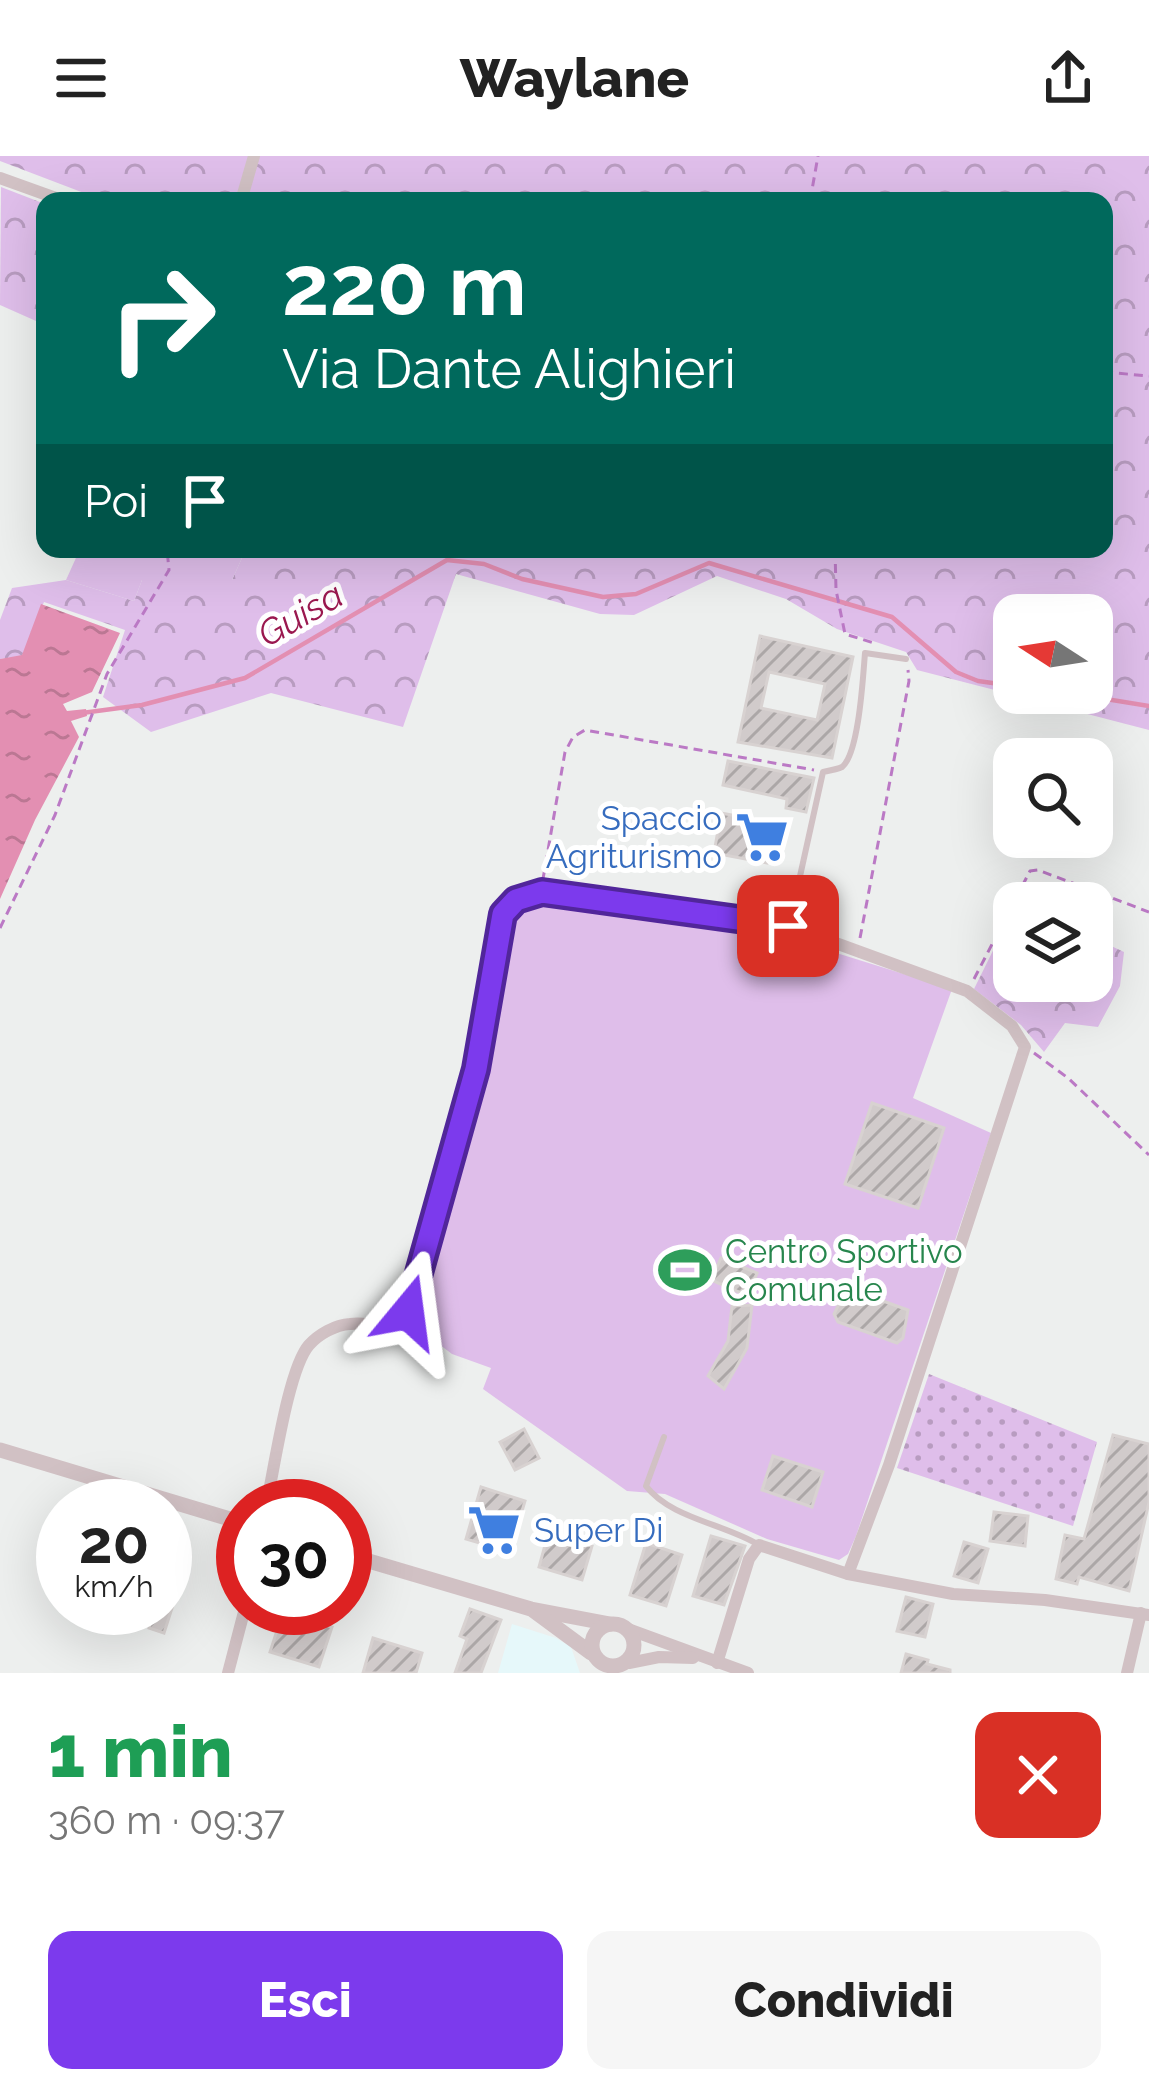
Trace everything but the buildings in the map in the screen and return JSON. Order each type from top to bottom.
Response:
[{"type":"street","points":[[244,192],[254,156]]},
{"type":"street","points":[[0,178],[39,192]]},
{"type":"street","points":[[272,1479],[298,1367],[308,1345],[332,1328],[353,1323],[378,1328],[398,1324],[408,1312],[476,1069],[503,914],[516,900],[542,892],[788,926],[967,991],[1012,1026],[1025,1047],[889,1465],[848,1574]]},
{"type":"street","points":[[0,1450],[216,1515]]},
{"type":"street","points":[[717,1663],[749,1559],[759,1545],[848,1574],[953,1594],[1145,1614],[1126,1673]]},
{"type":"street","points":[[372,1562],[531,1609],[618,1626],[748,1673]]},
{"type":"street","points":[[531,1609],[594,1661],[625,1667],[659,1658],[701,1658]]},
{"type":"street","points":[[594,1661],[592,1638],[598,1628],[618,1626],[636,1639],[625,1667]]},
{"type":"street","points":[[228,1673],[238,1635]]},
{"type":"lane","points":[[788,926],[823,772],[848,761],[866,653],[906,659]]},
{"type":"lane","points":[[664,1438],[646,1486],[657,1501],[759,1545]]},
{"type":"path","points":[[812,192],[818,156]]},
{"type":"path","points":[[1113,373],[1149,376]]},
{"type":"path","points":[[0,928],[55,815],[106,674],[169,570],[168,558]]},
{"type":"path","points":[[836,558],[836,590],[845,634],[883,646]]},
{"type":"path","points":[[857,951],[909,681],[906,659]]},
{"type":"path","points":[[542,892],[565,752],[573,737],[585,730],[823,772]]},
{"type":"path","points":[[967,991],[1030,871],[1149,912]]},
{"type":"path","points":[[1025,1047],[1068,1078],[1149,1155]]},
{"type":"shaded area","points":[[512,1624],[571,1647],[580,1673],[498,1673]]},
{"type":"green space","points":[[0,156],[1149,156],[1149,730],[1087,714],[1113,714],[1113,594],[993,594],[993,690],[917,670],[906,652],[837,629],[786,599],[717,576],[634,615],[600,614],[456,574],[403,727],[271,693],[151,732],[103,697],[125,630],[44,602],[22,656],[0,659],[0,620],[12,588],[66,580],[134,601],[142,580],[232,580],[242,558],[1113,558],[1113,192],[81,192],[0,161]]},
{"type":"green space","points":[[1,187],[36,201],[36,321],[0,305]]},
{"type":"green space","points":[[76,558],[242,558],[232,580],[142,580],[134,601],[66,580]]},
{"type":"green space","name":"Centro Sportivo Comunale","points":[[521,904],[756,928],[952,989],[913,1098],[991,1133],[856,1536],[848,1554],[839,1560],[767,1539],[665,1494],[627,1491],[483,1389],[491,1368],[452,1354],[415,1326],[413,1315],[483,1067],[508,920]]},
{"type":"green space","points":[[1113,947],[1124,952],[1120,986],[1113,999]]},
{"type":"green space","points":[[993,951],[993,1002],[1111,1002],[1098,1027],[1065,1023],[1044,1052],[1021,1025],[974,989]]},
{"type":"green space","points":[[929,1374],[1097,1442],[1073,1526],[897,1468]]},
{"type":"water","points":[[41,604],[120,633],[92,692],[63,704],[67,711],[86,709],[87,716],[71,721],[79,737],[0,899],[0,659],[22,655]]},
{"type":"waterway","name":"Guisa","points":[[82,713],[142,705],[245,678],[447,560],[484,564],[522,579],[603,597],[636,594],[709,563],[892,617],[956,672],[993,683]]},
{"type":"waterway","name":"Guisa","points":[[1113,700],[1149,706]]},
{"type":"place","name":"Spaccio Agriturismo","points":[[762,837]]},
{"type":"place","name":"Centro Sportivo Comunale","points":[[685,1270]]},
{"type":"place","name":"Super Di","points":[[494,1530]]},
{"type":"route","points":[[408,1312],[476,1069],[503,914],[516,900],[542,892],[788,926]]}]
